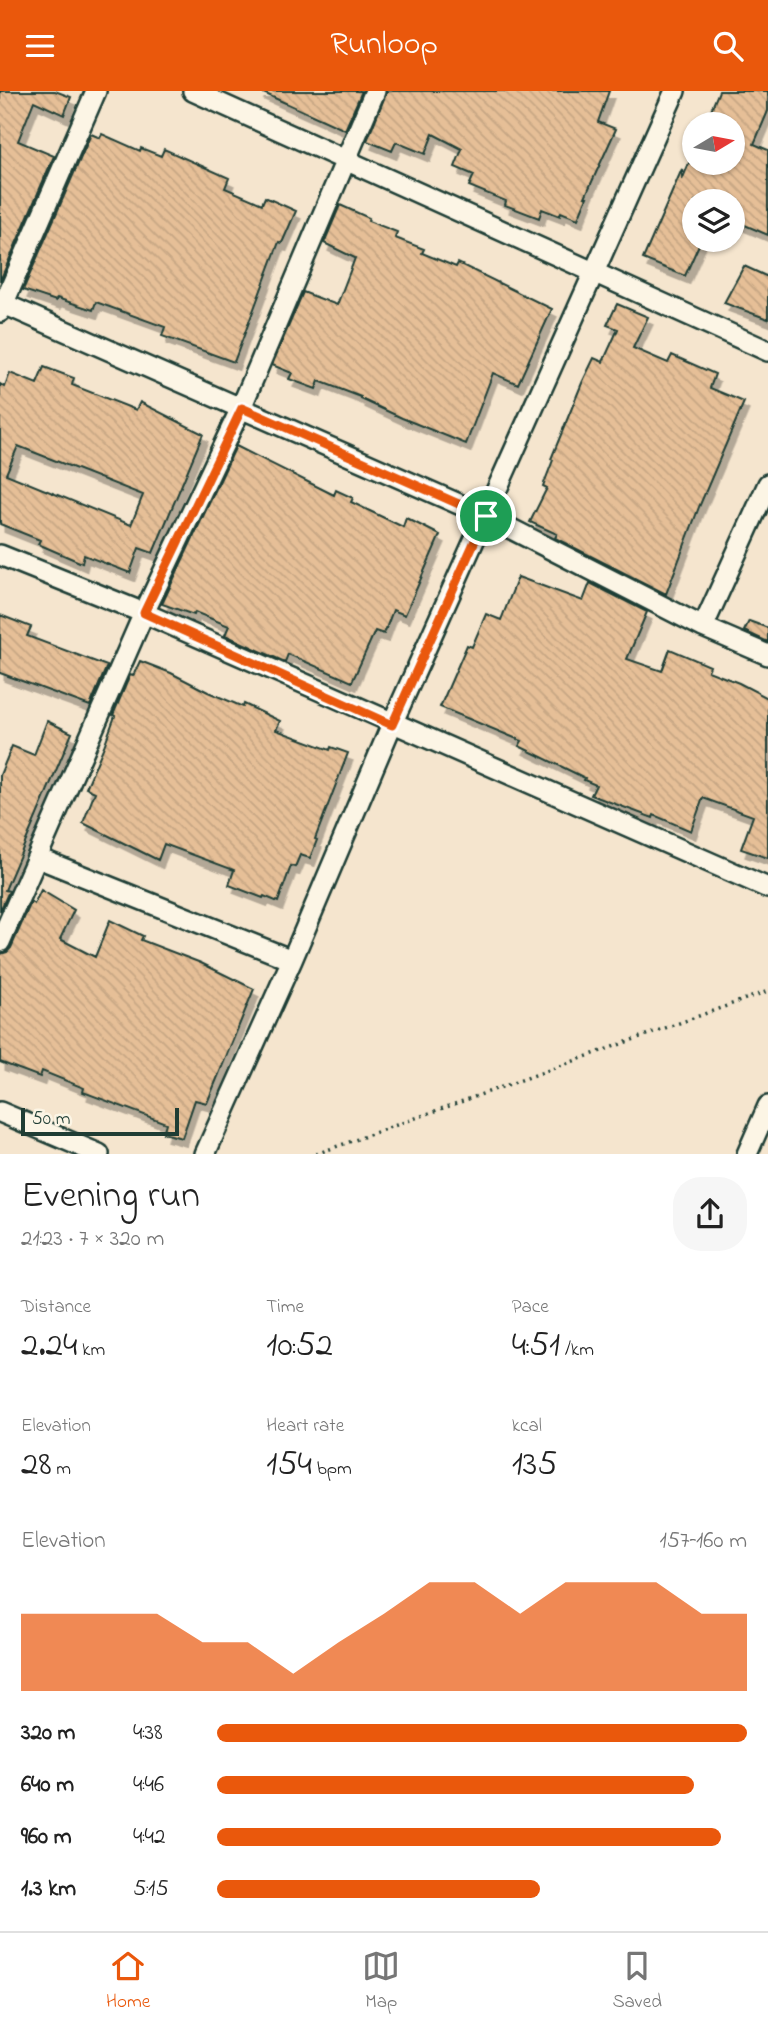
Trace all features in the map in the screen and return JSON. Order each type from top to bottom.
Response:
[{"type":"street","points":[[96,91],[2,308],[242,408],[486,516],[703,627],[768,656]]},
{"type":"street","points":[[193,91],[768,351]]},
{"type":"street","points":[[0,942],[144,613],[242,408],[375,91]]},
{"type":"street","points":[[205,1154],[563,338],[675,91]]},
{"type":"street","points":[[703,627],[768,484]]},
{"type":"street","points":[[0,555],[144,613],[392,725],[768,888]]},
{"type":"street","points":[[38,859],[292,960]]},
{"type":"street","points":[[747,1154],[768,1106]]},
{"type":"street","points":[[0,1112],[99,1154]]},
{"type":"path","points":[[316,1154],[768,991]]},
{"type":"building","points":[[0,91],[55,91],[71,97],[64,115],[34,101],[18,141],[54,156],[0,281]]},
{"type":"building","points":[[259,91],[362,91],[345,130]]},
{"type":"building","points":[[387,91],[609,91],[598,122],[616,129],[585,197],[578,219],[561,212],[560,216],[542,209],[539,218],[505,205],[506,201],[469,186],[474,175],[455,167],[462,149],[433,134],[425,154],[396,142],[392,151],[367,141]]},
{"type":"building","points":[[719,91],[768,91],[768,111],[754,144],[768,150],[768,235],[745,225],[745,189],[682,189],[682,252],[696,252],[685,276],[643,259],[682,169],[682,180],[684,175],[746,175],[746,112],[710,112]]},
{"type":"building","points":[[91,134],[100,138],[102,134],[140,151],[141,148],[161,156],[164,149],[229,178],[225,188],[262,204],[265,197],[296,211],[282,243],[279,242],[234,362],[162,336],[165,327],[96,302],[93,310],[23,290]]},
{"type":"building","points":[[340,205],[369,218],[368,221],[397,232],[395,238],[424,249],[422,253],[456,267],[458,263],[552,309],[518,384],[493,373],[466,444],[319,381],[316,389],[289,379],[292,373],[272,365],[303,292],[337,305],[355,258],[324,243]]},
{"type":"building","points":[[744,266],[768,277],[768,319],[724,303]]},
{"type":"building","points":[[617,304],[648,317],[633,348],[668,363],[672,355],[715,374],[710,388],[744,402],[699,507],[666,594],[555,538],[557,534],[530,522],[547,488],[543,486],[553,460],[551,459],[582,383],[594,358],[603,362],[618,329],[607,325]]},
{"type":"building","points":[[44,367],[74,378],[72,385],[136,410],[140,402],[203,434],[153,553],[139,548],[130,573],[84,555],[82,563],[38,544],[40,540],[0,524],[0,384],[5,387],[10,373],[37,384]],"holes":[[[18,446],[143,495],[131,525],[6,474]]]},
{"type":"building","points":[[236,446],[334,495],[336,490],[353,498],[351,502],[403,527],[406,518],[440,535],[405,615],[393,610],[384,634],[375,631],[352,682],[288,654],[285,662],[225,635],[229,626],[195,612],[194,615],[162,604]]},
{"type":"building","points":[[518,577],[583,601],[590,583],[647,612],[627,659],[662,671],[670,649],[710,666],[708,671],[768,698],[768,858],[741,849],[753,816],[703,798],[691,831],[654,815],[653,818],[591,795],[596,785],[519,746],[522,741],[440,707],[467,645],[472,647],[486,614],[501,620]]},
{"type":"building","points":[[0,615],[31,627],[27,636],[107,666],[90,706],[0,673]]},
{"type":"building","points":[[749,621],[768,628],[768,642],[744,631]]},
{"type":"building","points":[[140,661],[280,721],[276,730],[330,750],[331,747],[348,753],[310,858],[300,855],[295,867],[291,866],[278,902],[229,885],[234,870],[164,844],[158,860],[83,823],[95,792],[86,788],[130,675],[133,676]]},
{"type":"building","points":[[47,721],[72,733],[5,890],[9,891],[0,911],[0,775],[12,746],[34,755]]},
{"type":"building","points":[[41,890],[74,910],[60,939],[95,957],[110,920],[143,936],[141,940],[201,963],[254,989],[207,1103],[195,1100],[182,1138],[163,1133],[166,1123],[83,1092],[84,1088],[42,1071],[40,1077],[0,1062],[0,954],[11,948],[31,902],[34,904]]},
{"type":"route","points":[[242,408],[486,516],[392,725],[144,613],[242,408]]}]
